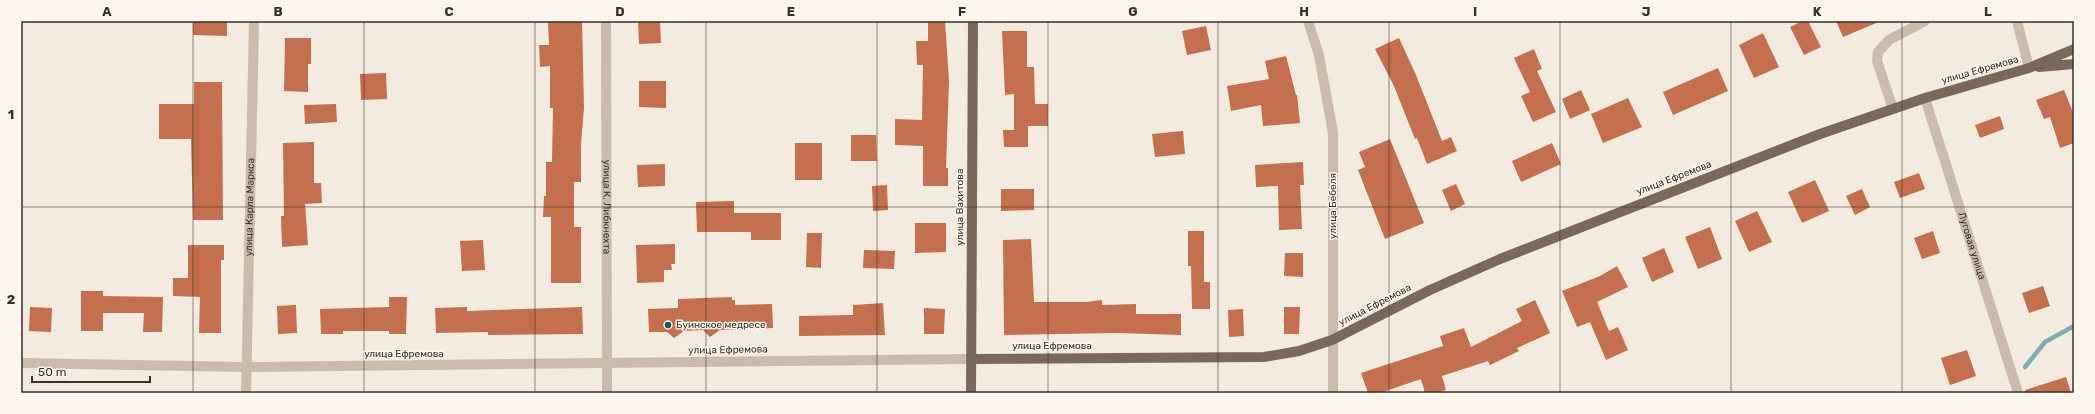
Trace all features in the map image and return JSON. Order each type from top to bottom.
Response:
[{"type":"main road","name":"улица Вахитова","points":[[971,393],[973,21]]},
{"type":"main road","points":[[2030,68],[2074,49]]},
{"type":"main road","points":[[2030,68],[2074,64]]},
{"type":"main road","name":"улица Ефремова","points":[[971,359],[1264,357],[1299,351],[1332,340],[1430,290],[1500,259],[1820,134],[1925,98],[2030,68]]},
{"type":"street","name":"улица Карла Маркса","points":[[246,393],[254,21]]},
{"type":"street","name":"улица К. Либкнехта","points":[[606,21],[607,393]]},
{"type":"street","name":"улица Бебеля","points":[[1308,21],[1319,55],[1333,133],[1333,393]]},
{"type":"street","points":[[1892,110],[1877,61],[1878,52],[1889,40],[1925,21]]},
{"type":"street","points":[[2017,21],[2030,68]]},
{"type":"street","name":"Луговая улица","points":[[1925,98],[2018,393]]},
{"type":"street","name":"улица Ефремова","points":[[21,363],[246,367],[971,359]]},
{"type":"building","points":[[193,21],[227,21],[227,36],[193,35]]},
{"type":"building","points":[[548,21],[582,21],[584,108],[581,144],[581,182],[574,182],[574,227],[581,227],[581,283],[551,283],[551,217],[543,217],[544,196],[546,196],[546,162],[552,162],[553,108],[550,108],[550,66],[540,67],[539,45],[549,45]]},
{"type":"building","points":[[638,21],[660,21],[661,43],[639,44]]},
{"type":"building","points":[[928,21],[945,21],[949,81],[946,168],[948,168],[948,186],[923,186],[923,146],[895,145],[895,119],[922,120],[923,65],[917,65],[916,41],[928,41]]},
{"type":"building","points":[[1802,21],[1808,21],[1821,47],[1804,55],[1790,27]]},
{"type":"building","points":[[1836,21],[1881,21],[1843,37]]},
{"type":"building","points":[[1206,26],[1211,50],[1187,55],[1182,31]]},
{"type":"building","points":[[1002,31],[1027,31],[1027,67],[1034,67],[1035,104],[1048,104],[1048,126],[1028,126],[1028,147],[1004,147],[1003,130],[1014,130],[1014,94],[1005,95]]},
{"type":"building","points":[[1763,33],[1779,67],[1754,78],[1739,45]]},
{"type":"building","points":[[285,38],[311,38],[311,64],[308,64],[308,92],[284,91]]},
{"type":"building","points":[[1399,38],[1416,75],[1442,141],[1451,137],[1457,151],[1427,164],[1417,138],[1415,139],[1394,86],[1375,49]]},
{"type":"building","points":[[1534,49],[1542,69],[1537,71],[1556,112],[1533,122],[1521,96],[1530,92],[1514,58]]},
{"type":"building","points":[[1286,56],[1297,95],[1300,123],[1263,126],[1261,105],[1231,111],[1227,86],[1269,79],[1265,61]]},
{"type":"building","points":[[1718,68],[1728,91],[1673,115],[1663,92]]},
{"type":"building","points":[[386,73],[387,99],[361,100],[360,74]]},
{"type":"building","points":[[639,81],[666,81],[666,108],[639,107]]},
{"type":"building","points":[[194,82],[222,82],[223,220],[193,220],[191,139],[159,139],[159,104],[194,104]]},
{"type":"building","points":[[1581,90],[1590,110],[1570,119],[1562,99]]},
{"type":"building","points":[[2064,90],[2074,115],[2074,143],[2060,148],[2050,117],[2044,119],[2036,100]]},
{"type":"building","points":[[1628,98],[1642,127],[1603,143],[1591,114]]},
{"type":"building","points":[[336,104],[337,122],[305,124],[304,105]]},
{"type":"building","points":[[2000,116],[2004,129],[1980,138],[1975,125]]},
{"type":"building","points":[[1183,131],[1185,154],[1155,157],[1152,134]]},
{"type":"building","points":[[851,135],[876,135],[877,161],[851,161]]},
{"type":"building","points":[[1390,139],[1424,223],[1385,239],[1358,170],[1365,167],[1359,152]]},
{"type":"building","points":[[314,142],[314,183],[321,183],[322,203],[305,204],[308,245],[282,247],[281,216],[284,216],[283,143]]},
{"type":"building","points":[[795,143],[822,143],[822,180],[795,180]]},
{"type":"building","points":[[1552,143],[1561,164],[1521,182],[1512,161]]},
{"type":"building","points":[[1303,162],[1304,185],[1300,185],[1302,229],[1279,230],[1278,186],[1256,187],[1255,165]]},
{"type":"building","points":[[665,164],[665,186],[638,187],[637,165]]},
{"type":"building","points":[[1919,173],[1925,189],[1900,198],[1894,182]]},
{"type":"building","points":[[1815,180],[1829,211],[1802,223],[1788,192]]},
{"type":"building","points":[[1456,184],[1465,204],[1451,211],[1442,190]]},
{"type":"building","points":[[887,185],[888,210],[873,211],[872,186]]},
{"type":"building","points":[[1001,189],[1034,189],[1034,210],[1001,211]]},
{"type":"building","points":[[1862,189],[1870,207],[1855,215],[1846,196]]},
{"type":"building","points":[[734,201],[734,213],[781,213],[781,240],[751,240],[751,232],[697,232],[696,202]]},
{"type":"building","points":[[1757,211],[1772,242],[1749,252],[1735,221]]},
{"type":"building","points":[[915,223],[946,223],[946,252],[915,253]]},
{"type":"building","points":[[1710,227],[1722,259],[1698,269],[1685,237]]},
{"type":"building","points":[[1188,231],[1204,231],[1204,282],[1210,282],[1210,309],[1192,309],[1191,266],[1188,266]]},
{"type":"building","points":[[1933,231],[1940,253],[1922,259],[1914,238]]},
{"type":"building","points":[[807,233],[822,233],[821,268],[806,267]]},
{"type":"building","points":[[1031,239],[1034,302],[1086,302],[1102,300],[1102,305],[1136,304],[1136,314],[1181,314],[1181,335],[1117,333],[1004,335],[1003,240]]},
{"type":"building","points":[[483,240],[485,270],[462,271],[460,241]]},
{"type":"building","points":[[675,244],[675,264],[671,264],[672,270],[664,270],[664,282],[637,283],[636,245]]},
{"type":"building","points":[[188,245],[224,245],[224,260],[221,260],[221,333],[199,333],[200,297],[173,296],[173,278],[188,278]]},
{"type":"building","points":[[1664,248],[1674,272],[1652,282],[1642,258]]},
{"type":"building","points":[[864,250],[895,251],[894,269],[863,268]]},
{"type":"building","points":[[1285,253],[1303,253],[1303,277],[1284,276]]},
{"type":"building","points":[[1617,266],[1628,287],[1597,302],[1609,331],[1618,327],[1628,350],[1606,360],[1590,322],[1577,327],[1562,291],[1600,276]]},
{"type":"building","points":[[2043,286],[2050,306],[2029,313],[2022,293]]},
{"type":"building","points":[[81,291],[103,291],[103,296],[163,297],[162,332],[143,332],[144,313],[103,313],[103,331],[81,331]]},
{"type":"building","points":[[389,297],[407,297],[406,334],[389,334],[389,331],[343,331],[343,334],[321,334],[320,309],[389,307]]},
{"type":"building","points":[[732,297],[732,300],[735,300],[735,305],[772,304],[773,328],[720,330],[710,337],[703,330],[684,331],[674,338],[667,332],[649,332],[648,309],[678,308],[678,299]]},
{"type":"building","points":[[1535,300],[1550,333],[1517,348],[1519,351],[1490,365],[1488,361],[1442,376],[1446,390],[1436,393],[1425,393],[1421,379],[1380,393],[1368,393],[1361,373],[1443,346],[1440,336],[1464,328],[1471,347],[1522,321],[1516,309]]},
{"type":"building","points":[[883,303],[885,335],[799,336],[799,316],[853,315],[853,305]]},
{"type":"building","points":[[296,305],[297,333],[278,334],[277,306]]},
{"type":"building","points":[[30,307],[52,308],[51,332],[29,331]]},
{"type":"building","points":[[467,307],[467,311],[582,307],[583,334],[488,335],[488,332],[436,333],[435,308]]},
{"type":"building","points":[[1284,307],[1300,307],[1299,334],[1284,334]]},
{"type":"building","points":[[924,308],[945,309],[944,334],[924,334]]},
{"type":"building","points":[[1243,309],[1244,336],[1229,337],[1228,310]]},
{"type":"building","points":[[1967,350],[1976,376],[1950,385],[1941,358]]},
{"type":"building","points":[[2066,377],[2071,393],[2025,393],[2025,390]]},
{"type":"waterway","points":[[2025,367],[2045,342],[2074,326]]},
{"type":"place","name":"Буинское медресе","points":[[668,325]]}]
